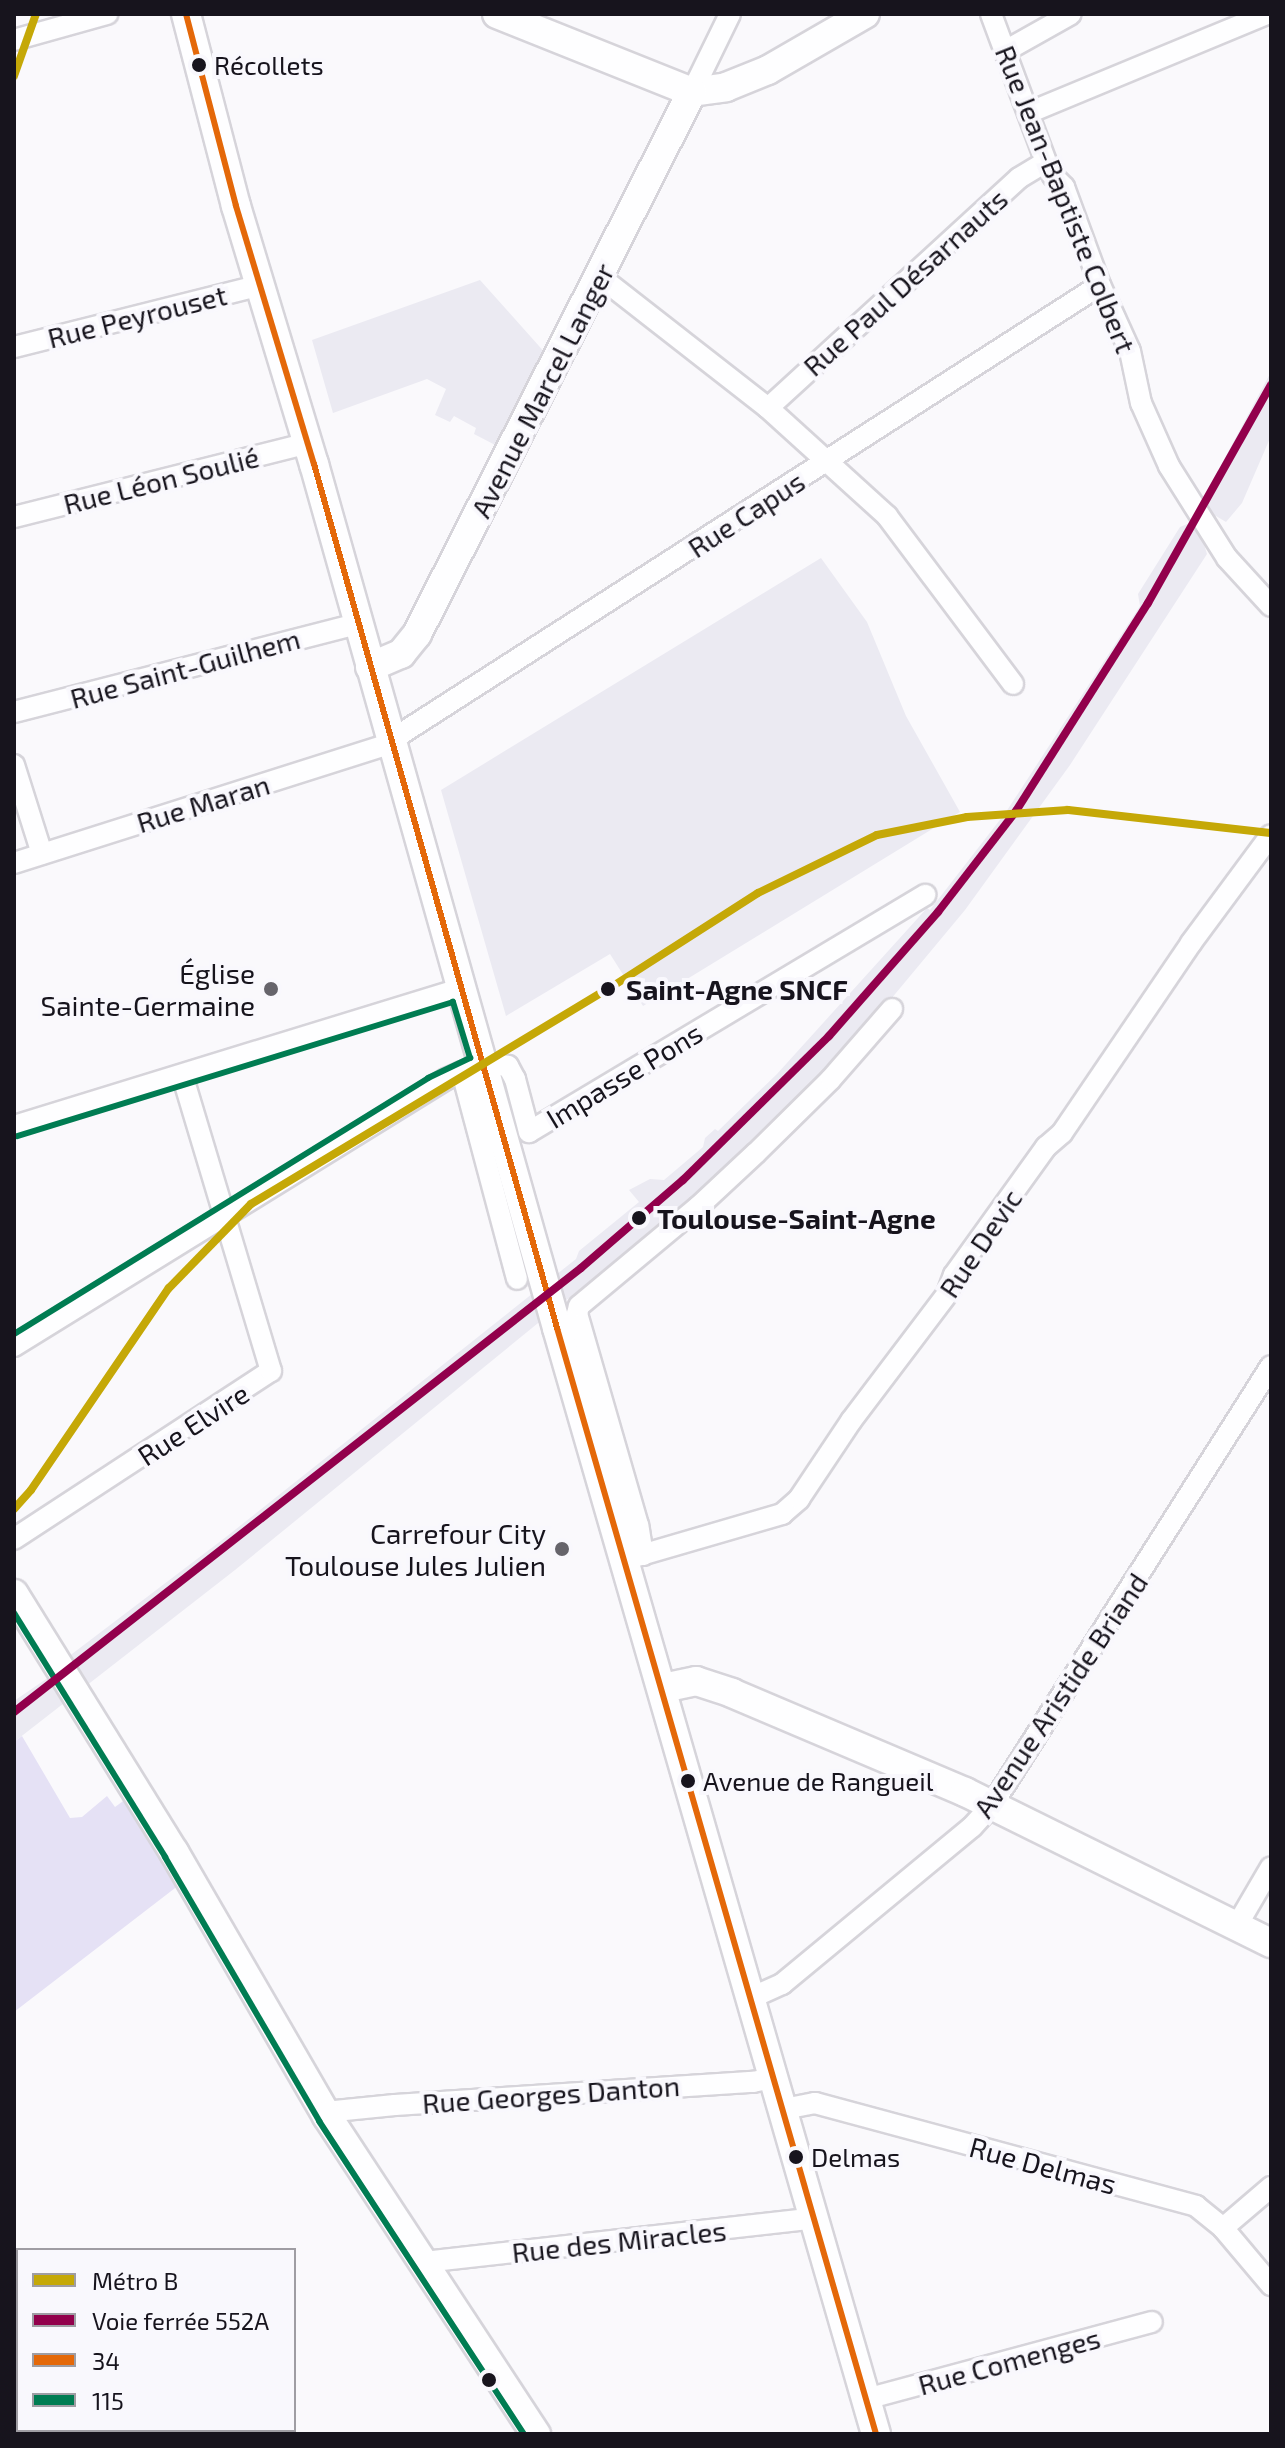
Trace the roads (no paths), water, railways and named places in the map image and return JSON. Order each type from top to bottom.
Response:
[{"type":"main road","points":[[186,14],[260,285],[308,443],[343,627],[370,667],[378,747],[460,989],[472,1068],[634,1557],[663,1688],[722,1902],[753,1997],[876,2434]]},
{"type":"main road","points":[[497,14],[692,92],[726,87],[768,70],[865,14]]},
{"type":"main road","name":"Avenue Marcel Langer","points":[[370,667],[401,654],[417,634],[692,92]]},
{"type":"main road","points":[[18,1612],[174,1852],[327,2116],[536,2434]]},
{"type":"main road","points":[[663,1688],[686,1682],[711,1685],[992,1805],[1271,1943]]},
{"type":"street","points":[[14,40],[107,14]]},
{"type":"street","points":[[692,92],[730,14]]},
{"type":"street","name":"Rue Jean-Baptiste Colbert","points":[[991,14],[1007,50],[1046,162],[1053,176],[1064,187],[1100,285],[1130,351],[1141,403],[1169,466],[1227,558],[1271,606]]},
{"type":"street","points":[[1007,50],[1071,14]]},
{"type":"street","points":[[1028,113],[1267,14]]},
{"type":"street","name":"Rue Paul Désarnauts","points":[[768,408],[1019,178],[1046,162]]},
{"type":"street","points":[[599,276],[768,408],[887,516],[1013,684]]},
{"type":"street","name":"Rue Peyrouset","points":[[14,347],[260,285]]},
{"type":"street","name":"Rue Capus","points":[[378,747],[1100,285]]},
{"type":"street","name":"Rue Léon Soulié","points":[[14,517],[308,443]]},
{"type":"street","name":"Rue Saint-Guilhem","points":[[14,712],[343,627]]},
{"type":"street","name":"Rue Maran","points":[[14,863],[378,747]]},
{"type":"street","points":[[14,765],[42,854]]},
{"type":"street","name":"Rue Devic","points":[[634,1557],[782,1514],[799,1499],[851,1421],[947,1294],[954,1275],[1046,1147],[1062,1133],[1183,953],[1271,835]]},
{"type":"street","name":"Impasse Pons","points":[[472,1068],[508,1066],[515,1079],[529,1132],[925,895]]},
{"type":"street","points":[[14,1126],[460,989]]},
{"type":"street","points":[[634,1557],[638,1525],[577,1314],[586,1298],[698,1207],[756,1153],[831,1079],[892,1009]]},
{"type":"street","points":[[14,1346],[433,1086],[472,1068],[517,1279]]},
{"type":"street","name":"Rue Elvire","points":[[14,1539],[271,1371],[226,1213],[182,1075]]},
{"type":"street","name":"Avenue Aristide Briand","points":[[753,1997],[782,1984],[972,1827],[992,1805],[1271,1366]]},
{"type":"street","points":[[1236,1927],[1271,1867]]},
{"type":"street","name":"Rue Georges Danton","points":[[327,2116],[335,2111],[395,2105],[753,2082],[776,2077]]},
{"type":"street","name":"Rue Delmas","points":[[784,2109],[815,2103],[1196,2206],[1223,2228],[1271,2285]]},
{"type":"street","points":[[1223,2228],[1271,2187]]},
{"type":"street","name":"Rue des Miracles","points":[[423,2266],[433,2261],[815,2218]]},
{"type":"street","name":"Rue Comenges","points":[[866,2399],[1152,2322]]},
{"type":"metro line","name":"B","points":[[14,76],[36,14]]},
{"type":"metro line","name":"B","points":[[14,1509],[31,1490],[169,1288],[251,1204],[613,986],[758,893],[877,835],[967,817],[1068,810],[1271,833]]},
{"type":"rail line","name":"552A","points":[[14,1712],[581,1268],[683,1180],[829,1036],[938,912],[1016,811],[1148,603],[1271,385]]},
{"type":"place","name":"Récollets","points":[[199,65]]},
{"type":"place","name":"Église Sainte-Germaine","points":[[271,989]]},
{"type":"place","name":"Saint-Agne SNCF","points":[[608,989]]},
{"type":"place","name":"Toulouse-Saint-Agne","points":[[639,1218]]},
{"type":"place","name":"Carrefour City Toulouse Jules Julien","points":[[562,1549]]},
{"type":"place","name":"Avenue de Rangueil","points":[[688,1781]]},
{"type":"place","name":"Delmas","points":[[796,2157]]}]
